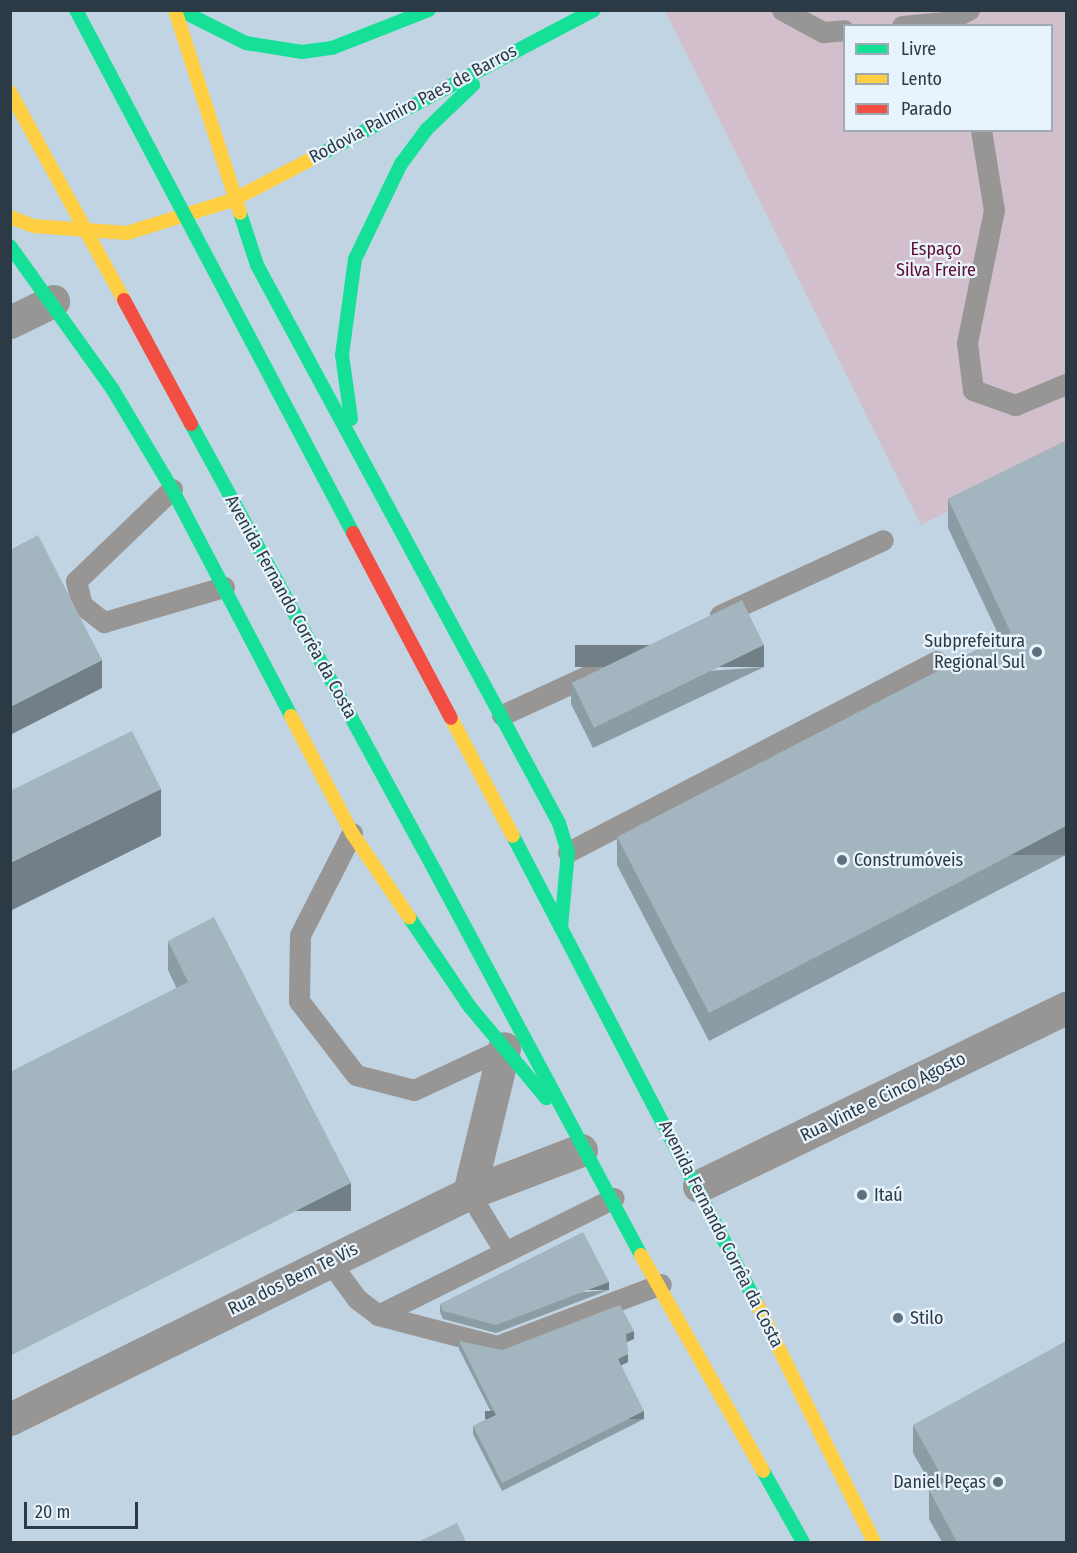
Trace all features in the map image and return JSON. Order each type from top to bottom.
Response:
[{"type":"main road","name":"Avenida Fernando Corrêa da Costa","points":[[76,10],[699,1186],[874,1542]]},
{"type":"main road","points":[[175,10],[234,200],[257,265],[559,823],[568,852],[561,928]]},
{"type":"main road","points":[[180,10],[246,42],[302,52],[332,48],[429,10]]},
{"type":"main road","name":"Rodovia Palmiro Paes de Barros","points":[[10,217],[34,226],[127,233],[234,200],[594,10]]},
{"type":"main road","points":[[358,450],[342,355],[354,259],[370,218],[427,129],[468,89],[532,41]]},
{"type":"main road","name":"Avenida Fernando Corrêa da Costa","points":[[10,92],[435,872],[574,1136],[614,1198],[803,1542]]},
{"type":"main road","name":"Avenida Fernando Corrêa da Costa","points":[[10,246],[53,301],[172,489],[352,833],[411,927],[574,1136]]},
{"type":"street","points":[[10,322],[53,301]]},
{"type":"street","name":"Rua Vinte e Cinco Agosto","points":[[699,1186],[1066,1008]]},
{"type":"street","points":[[470,1193],[504,1048]]},
{"type":"street","name":"Rua dos Bem Te Vis","points":[[10,1419],[470,1193],[574,1136]]},
{"type":"lane","points":[[782,10],[823,32],[843,30]]},
{"type":"lane","points":[[946,24],[969,10]]},
{"type":"lane","points":[[981,132],[994,210],[967,343],[973,390],[1015,405],[1066,384]]},
{"type":"lane","points":[[172,489],[76,581],[82,605],[104,622],[225,587]]},
{"type":"lane","points":[[701,624],[883,540]]},
{"type":"lane","points":[[568,852],[936,661]]},
{"type":"lane","points":[[502,715],[615,663]]},
{"type":"lane","points":[[352,833],[300,935],[299,1002],[356,1075],[414,1090],[504,1048]]},
{"type":"lane","points":[[470,1193],[505,1252]]},
{"type":"lane","points":[[378,1315],[614,1198]]},
{"type":"lane","points":[[329,1261],[357,1299],[378,1315],[497,1346],[661,1284]]},
{"type":"green space","name":"Espaço Silva Freire","points":[[670,10],[1066,11],[1066,451],[921,525],[666,13]]},
{"type":"building","name":"Construmóveis","points":[[1066,441],[1066,826],[709,1013],[617,837],[1011,633],[948,499]]},
{"type":"building","points":[[38,535],[102,660],[10,707],[10,550]]},
{"type":"building","points":[[742,600],[764,645],[594,728],[572,683]]},
{"type":"building","points":[[132,731],[161,789],[10,863],[10,791]]},
{"type":"building","points":[[214,917],[351,1183],[10,1356],[10,1072],[188,982],[168,941]]},
{"type":"building","points":[[583,1232],[609,1282],[496,1325],[443,1311],[440,1304]]},
{"type":"building","points":[[620,1305],[634,1331],[626,1334],[628,1354],[618,1359],[644,1411],[502,1483],[473,1426],[496,1415],[459,1341],[502,1350]]},
{"type":"building","name":"Daniel Peças","points":[[1066,1341],[1066,1542],[957,1542],[929,1490],[945,1482],[913,1425]]},
{"type":"building","points":[[457,1523],[466,1542],[418,1542]]},
{"type":"traffic: fast","points":[[76,10],[353,533]]},
{"type":"traffic: fast","points":[[180,10],[246,43],[302,52],[332,48],[429,10]]},
{"type":"traffic: fast","points":[[319,155],[594,10]]},
{"type":"traffic: fast","points":[[351,419],[342,355],[355,259],[401,164],[427,129],[473,85]]},
{"type":"traffic: fast","points":[[240,213],[257,265],[559,823],[568,852],[561,928]]},
{"type":"traffic: fast","points":[[10,246],[113,390],[172,489],[291,716]]},
{"type":"traffic: fast","points":[[191,424],[435,871]]},
{"type":"traffic: fast","points":[[513,836],[757,1304]]},
{"type":"traffic: fast","points":[[435,871],[641,1255]]},
{"type":"traffic: fast","points":[[409,917],[470,1007],[546,1098]]},
{"type":"traffic: fast","points":[[763,1471],[803,1542]]},
{"type":"traffic: slow","points":[[175,10],[240,213]]},
{"type":"traffic: slow","points":[[10,92],[124,300]]},
{"type":"traffic: slow","points":[[10,217],[34,226],[127,233],[233,200],[319,155]]},
{"type":"traffic: slow","points":[[291,716],[352,833],[409,917]]},
{"type":"traffic: slow","points":[[451,718],[513,836]]},
{"type":"traffic: slow","points":[[641,1255],[763,1471]]},
{"type":"traffic: slow","points":[[757,1304],[874,1542]]},
{"type":"traffic: jam","points":[[124,300],[191,424]]},
{"type":"traffic: jam","points":[[353,533],[451,718]]},
{"type":"place","name":"Subprefeitura Regional Sul","points":[[1037,652]]},
{"type":"place","name":"Construmóveis","points":[[842,860]]},
{"type":"place","name":"Itaú","points":[[862,1195]]},
{"type":"place","name":"Stilo","points":[[898,1318]]},
{"type":"place","name":"Daniel Peças","points":[[998,1482]]}]
